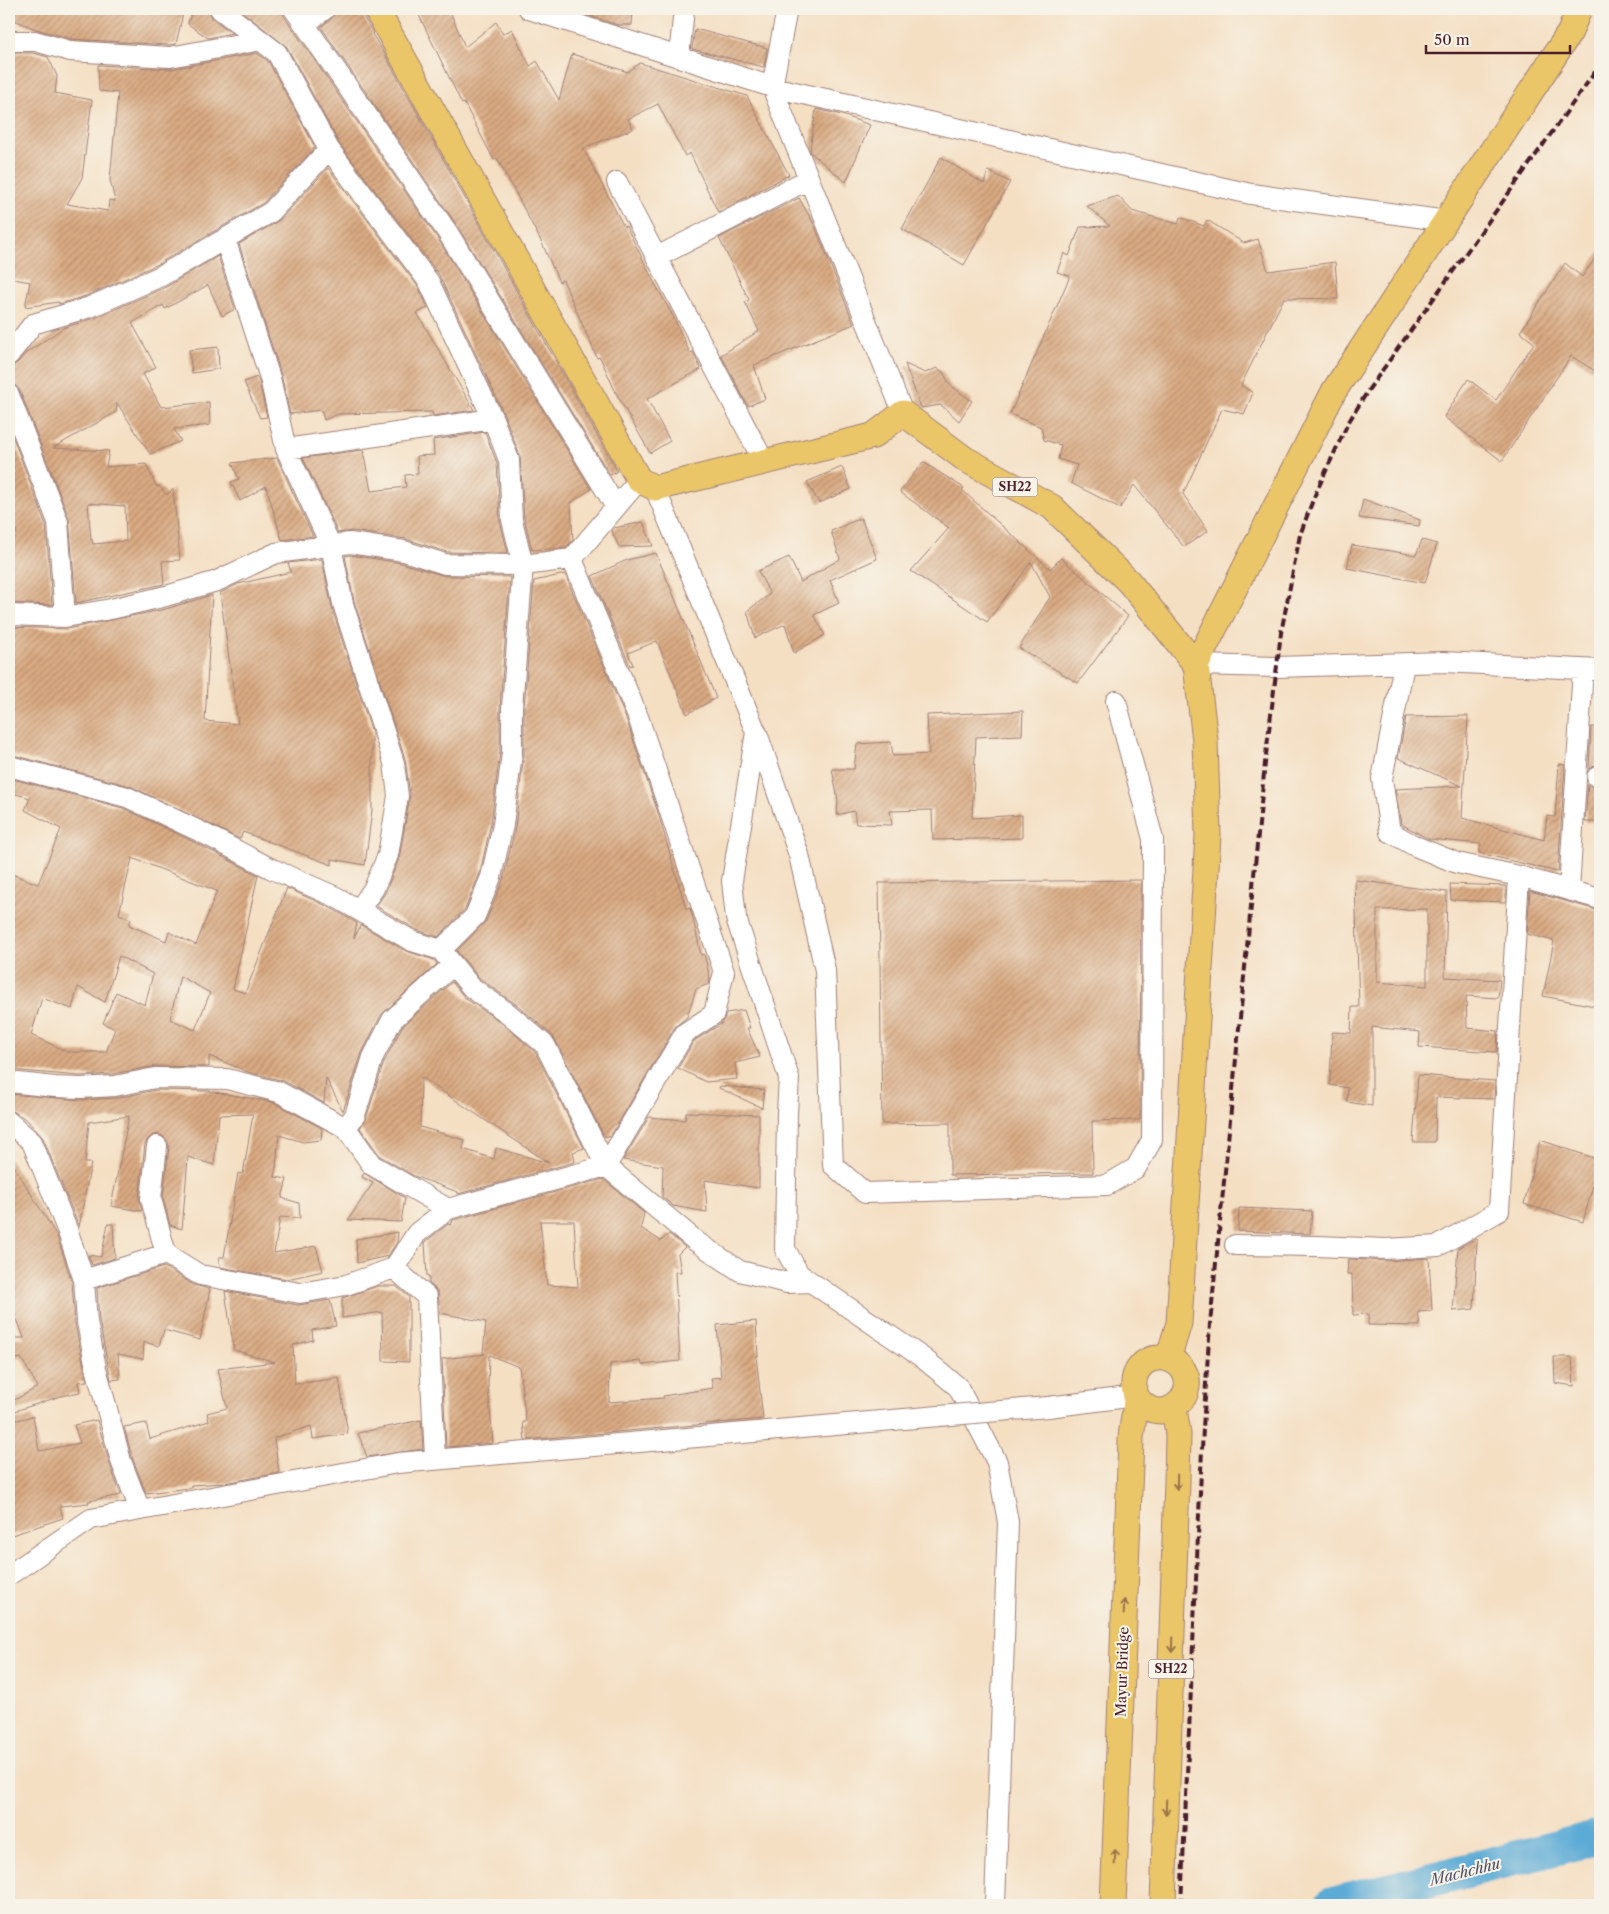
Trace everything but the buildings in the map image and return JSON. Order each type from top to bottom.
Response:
[{"type":"main road","points":[[376,9],[647,484],[764,462],[873,436],[903,414]]},
{"type":"main road","points":[[1168,1359],[1178,1323],[1208,835],[1205,740],[1196,665],[1334,391],[1570,32],[1579,9]]},
{"type":"main road","name":"SH22","points":[[903,414],[965,459],[1052,507],[1128,582],[1196,665]]},
{"type":"main road","points":[[1160,1357],[1176,1363],[1182,1369],[1187,1386],[1185,1394],[1174,1408],[1166,1411],[1156,1411],[1141,1403],[1136,1396],[1134,1378],[1144,1363],[1160,1357]]},
{"type":"main road","name":"Mayur Bridge","points":[[1113,1905],[1130,1439],[1136,1396]]},
{"type":"main road","name":"SH22","points":[[1163,1905],[1178,1434],[1174,1408]]},
{"type":"street","points":[[220,9],[277,53],[329,149],[429,282],[493,419],[508,460],[512,520],[523,565],[512,708],[512,753],[503,825],[491,877],[475,916],[447,958],[392,1020],[373,1057],[355,1115],[346,1128]]},
{"type":"street","points":[[325,9],[300,16],[448,233],[616,507]]},
{"type":"street","points":[[529,9],[772,87],[1251,194],[1447,220]]},
{"type":"street","points":[[679,57],[684,9]]},
{"type":"street","points":[[787,9],[772,87],[903,414]]},
{"type":"street","points":[[9,41],[35,41],[70,51],[170,57],[261,40]]},
{"type":"street","points":[[9,355],[33,324],[90,307],[161,276],[271,212],[329,149]]},
{"type":"street","points":[[657,257],[809,179]]},
{"type":"street","points":[[617,182],[764,462]]},
{"type":"street","points":[[226,238],[270,378],[286,449],[331,546],[343,604],[394,763],[398,796],[388,855],[374,888],[359,910]]},
{"type":"street","points":[[9,395],[58,522],[65,617]]},
{"type":"street","points":[[286,449],[493,419]]},
{"type":"street","points":[[9,615],[65,617],[111,609],[208,584],[276,553],[350,543],[404,551],[445,564],[523,565],[572,559],[616,507],[647,484],[756,732],[800,855],[826,970],[834,1165],[865,1193],[1107,1185],[1136,1168],[1152,1140],[1153,839],[1116,701]]},
{"type":"street","points":[[157,1146],[151,1199],[166,1254],[200,1275],[300,1293],[346,1285],[394,1268],[417,1233],[448,1209],[606,1166],[685,1033],[714,1014],[724,972],[638,717],[572,559]]},
{"type":"street","points":[[1196,665],[1277,668],[1444,662],[1591,669],[1569,890]]},
{"type":"street","points":[[1404,664],[1382,778],[1390,832],[1415,846],[1457,863],[1520,876],[1600,899]]},
{"type":"street","points":[[756,732],[732,881],[736,918],[789,1078],[785,1249],[799,1274],[923,1358],[958,1387],[997,1462],[1008,1522],[995,1905]]},
{"type":"street","points":[[9,766],[127,797],[206,834],[270,868],[336,897],[412,941],[447,958],[472,988],[508,1014],[545,1045],[606,1166],[696,1242],[740,1272],[787,1283],[811,1282]]},
{"type":"street","points":[[1235,1245],[1385,1249],[1438,1246],[1500,1212],[1520,876]]},
{"type":"street","points":[[9,1082],[80,1088],[115,1086],[155,1078],[227,1080],[279,1092],[346,1128],[372,1165],[448,1209]]},
{"type":"street","points":[[9,1122],[32,1142],[68,1232],[84,1280],[86,1322],[96,1368],[121,1461],[140,1510]]},
{"type":"street","points":[[84,1280],[166,1254]]},
{"type":"street","points":[[394,1268],[427,1297],[435,1460]]},
{"type":"street","points":[[9,1576],[91,1520],[398,1463],[1048,1407],[1136,1396]]},
{"type":"waterway","name":"Machchhu","points":[[1331,1905],[1600,1838]]},
{"type":"railway","points":[[1181,1905],[1203,1428],[1210,1324],[1265,763],[1281,633],[1300,535],[1314,497],[1348,423],[1369,389],[1600,65]]}]
